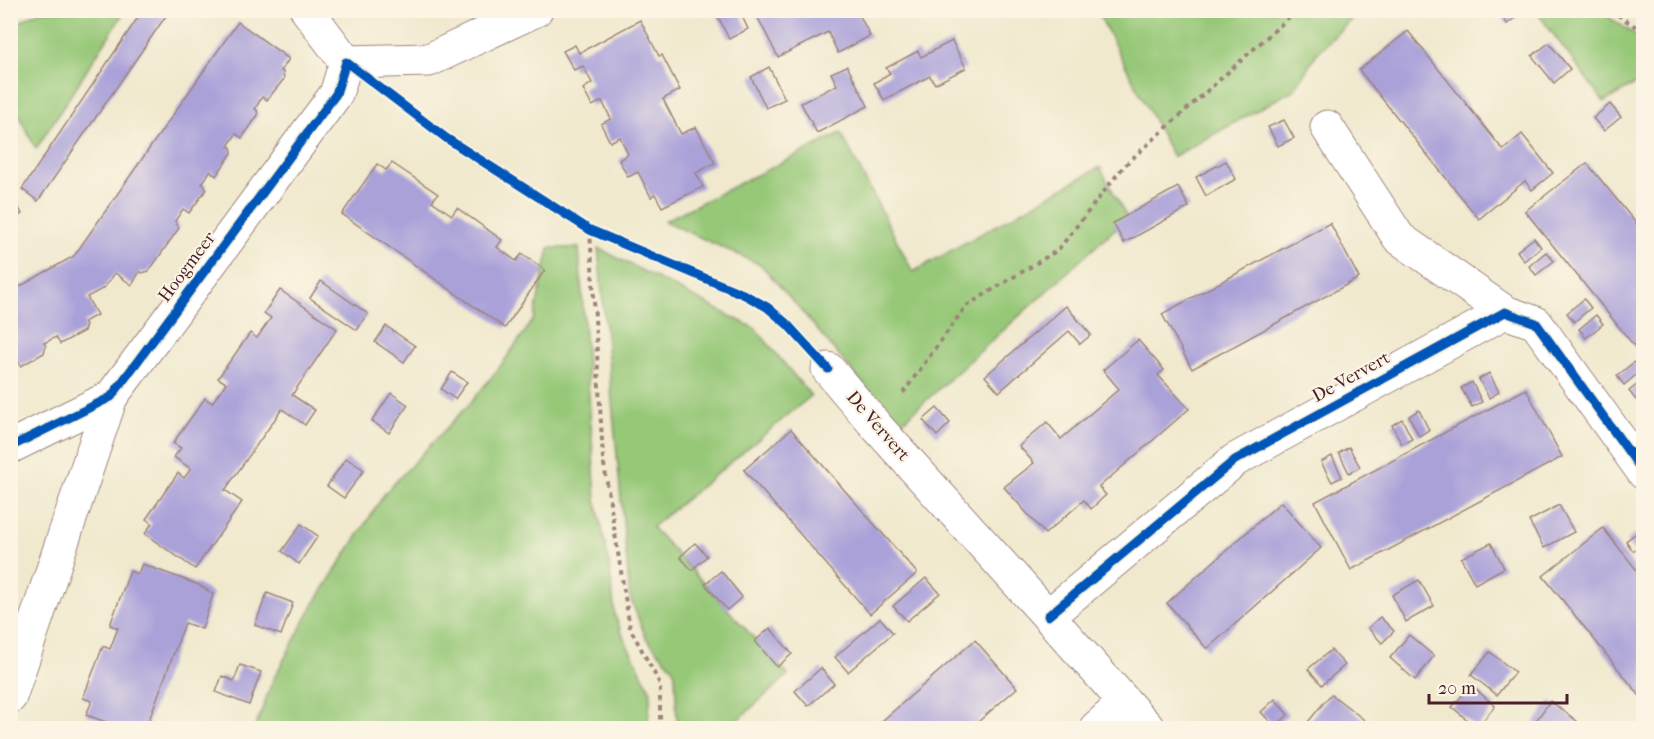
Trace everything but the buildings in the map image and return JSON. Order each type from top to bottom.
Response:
[{"type":"street","points":[[307,10],[346,62],[429,60],[536,10]]},
{"type":"street","name":"Hoogmeer","points":[[10,697],[111,397],[336,94],[346,62]]},
{"type":"street","points":[[1327,127],[1399,238],[1505,312],[1536,323],[1644,473]]},
{"type":"street","name":"De Ververt","points":[[1048,616],[1235,460],[1505,312]]},
{"type":"street","name":"De Ververt","points":[[828,369],[878,428],[1148,729]]},
{"type":"street","name":"Hoogmeer","points":[[10,447],[111,397]]},
{"type":"street","points":[[1096,729],[1124,703]]},
{"type":"path","points":[[878,428],[966,306],[1058,250],[1124,166],[1297,10]]},
{"type":"path","points":[[1610,10],[1644,32]]},
{"type":"path","points":[[601,234],[586,227],[603,458],[630,628],[660,684],[658,729]]},
{"type":"green space","points":[[40,11],[125,11],[36,149],[11,100],[10,27]]},
{"type":"green space","points":[[1097,11],[1360,11],[1317,53],[1295,89],[1173,157]]},
{"type":"green space","points":[[1536,11],[1600,11],[1643,40],[1643,90],[1637,83],[1604,102]]},
{"type":"green space","points":[[841,133],[913,272],[1100,167],[1127,218],[898,426],[761,265],[664,221]]},
{"type":"green space","points":[[549,248],[579,248],[596,500],[609,562],[615,616],[651,692],[647,728],[255,728],[273,680],[312,607],[385,493],[472,401],[534,319]]},
{"type":"green space","points":[[598,248],[756,329],[811,396],[652,527],[788,675],[729,728],[674,728],[677,723],[673,668],[646,638],[630,597]]},
{"type":"cycle path","points":[[10,447],[111,397],[336,94],[346,62],[446,138],[590,230],[745,295],[767,307],[787,324],[828,369]]},
{"type":"cycle path","points":[[1048,616],[1235,460],[1505,312],[1536,323],[1644,473]]}]
